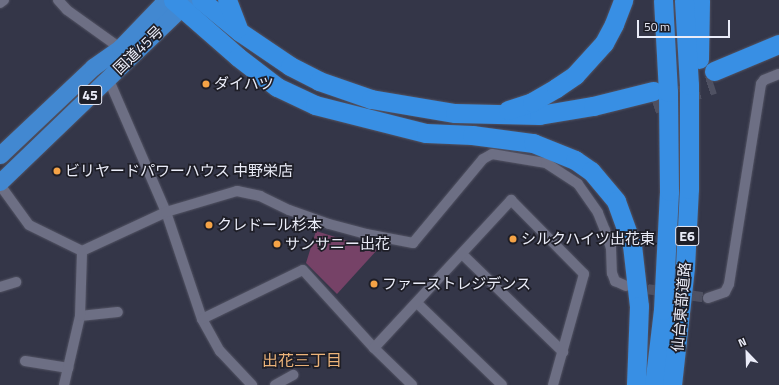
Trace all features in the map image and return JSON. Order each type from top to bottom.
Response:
[{"type":"highway","points":[[201,0],[240,32],[290,66],[313,78],[371,99],[455,113],[494,115],[539,114],[565,111],[658,96]]},
{"type":"highway","points":[[227,0],[233,19],[240,32]]},
{"type":"highway","points":[[494,115],[532,102],[575,75],[604,43],[614,24],[623,0]]},
{"type":"highway","name":"E6","points":[[658,96],[663,0]]},
{"type":"highway","name":"仙台東部道路","points":[[672,385],[685,267],[689,189],[688,85],[684,0]]},
{"type":"highway","points":[[685,267],[698,186],[700,0]]},
{"type":"highway","name":"国道45号","points":[[0,155],[93,67],[120,48],[177,2]]},
{"type":"highway","name":"国道45号","points":[[0,184],[108,78],[177,2]]},
{"type":"highway","points":[[177,2],[238,57],[277,87],[315,105],[426,133],[472,135],[533,143],[569,157],[591,171],[616,201],[632,245],[639,306],[636,385]]},
{"type":"highway","points":[[779,44],[714,78],[779,57]]},
{"type":"highway","points":[[472,135],[511,128],[591,118],[658,96]]},
{"type":"highway","name":"仙台東部道路","points":[[654,385],[666,267],[669,183],[658,96]]},
{"type":"street","points":[[0,3],[4,0]]},
{"type":"street","points":[[58,0],[67,10],[120,48]]},
{"type":"street","points":[[708,298],[725,292],[729,284],[761,84],[764,80],[779,74]]},
{"type":"street","points":[[108,78],[166,212],[202,319],[220,351],[252,385]]},
{"type":"street","points":[[82,251],[166,212],[237,190],[260,196],[289,210],[329,224],[366,234],[413,243],[487,156],[492,154],[530,159],[546,163],[578,184],[598,212],[605,230],[611,248],[612,273],[615,282],[626,286]]},
{"type":"street","points":[[0,184],[28,225],[82,251]]},
{"type":"street","points":[[374,348],[511,200],[584,274],[554,385]]},
{"type":"street","points":[[64,385],[80,316],[82,251]]},
{"type":"street","points":[[462,254],[564,352]]},
{"type":"street","points":[[202,319],[303,270],[374,348],[412,385]]},
{"type":"street","points":[[0,287],[16,282]]},
{"type":"street","points":[[417,303],[502,385]]},
{"type":"street","points":[[80,316],[118,312]]},
{"type":"street","points":[[24,361],[68,368]]},
{"type":"street","points":[[275,385],[293,375]]},
{"type":"shaded area","points":[[316,231],[377,250],[337,294],[306,263]]},
{"type":"tunnel","points":[[653,104],[714,84]]},
{"type":"tunnel","points":[[633,287],[708,298]]},
{"type":"place","name":"ダイハツ","points":[[206,84]]},
{"type":"place","name":"ビリヤードパワーハウス 中野栄店","points":[[57,171]]},
{"type":"place","name":"クレドール杉本","points":[[209,225]]},
{"type":"place","name":"シルクハイツ出花東","points":[[513,239]]},
{"type":"place","name":"サンサニー出花","points":[[277,244]]},
{"type":"place","name":"ファーストレジデンス","points":[[374,284]]},
{"type":"district","name":"出花三丁目","points":[[302,360]]}]
